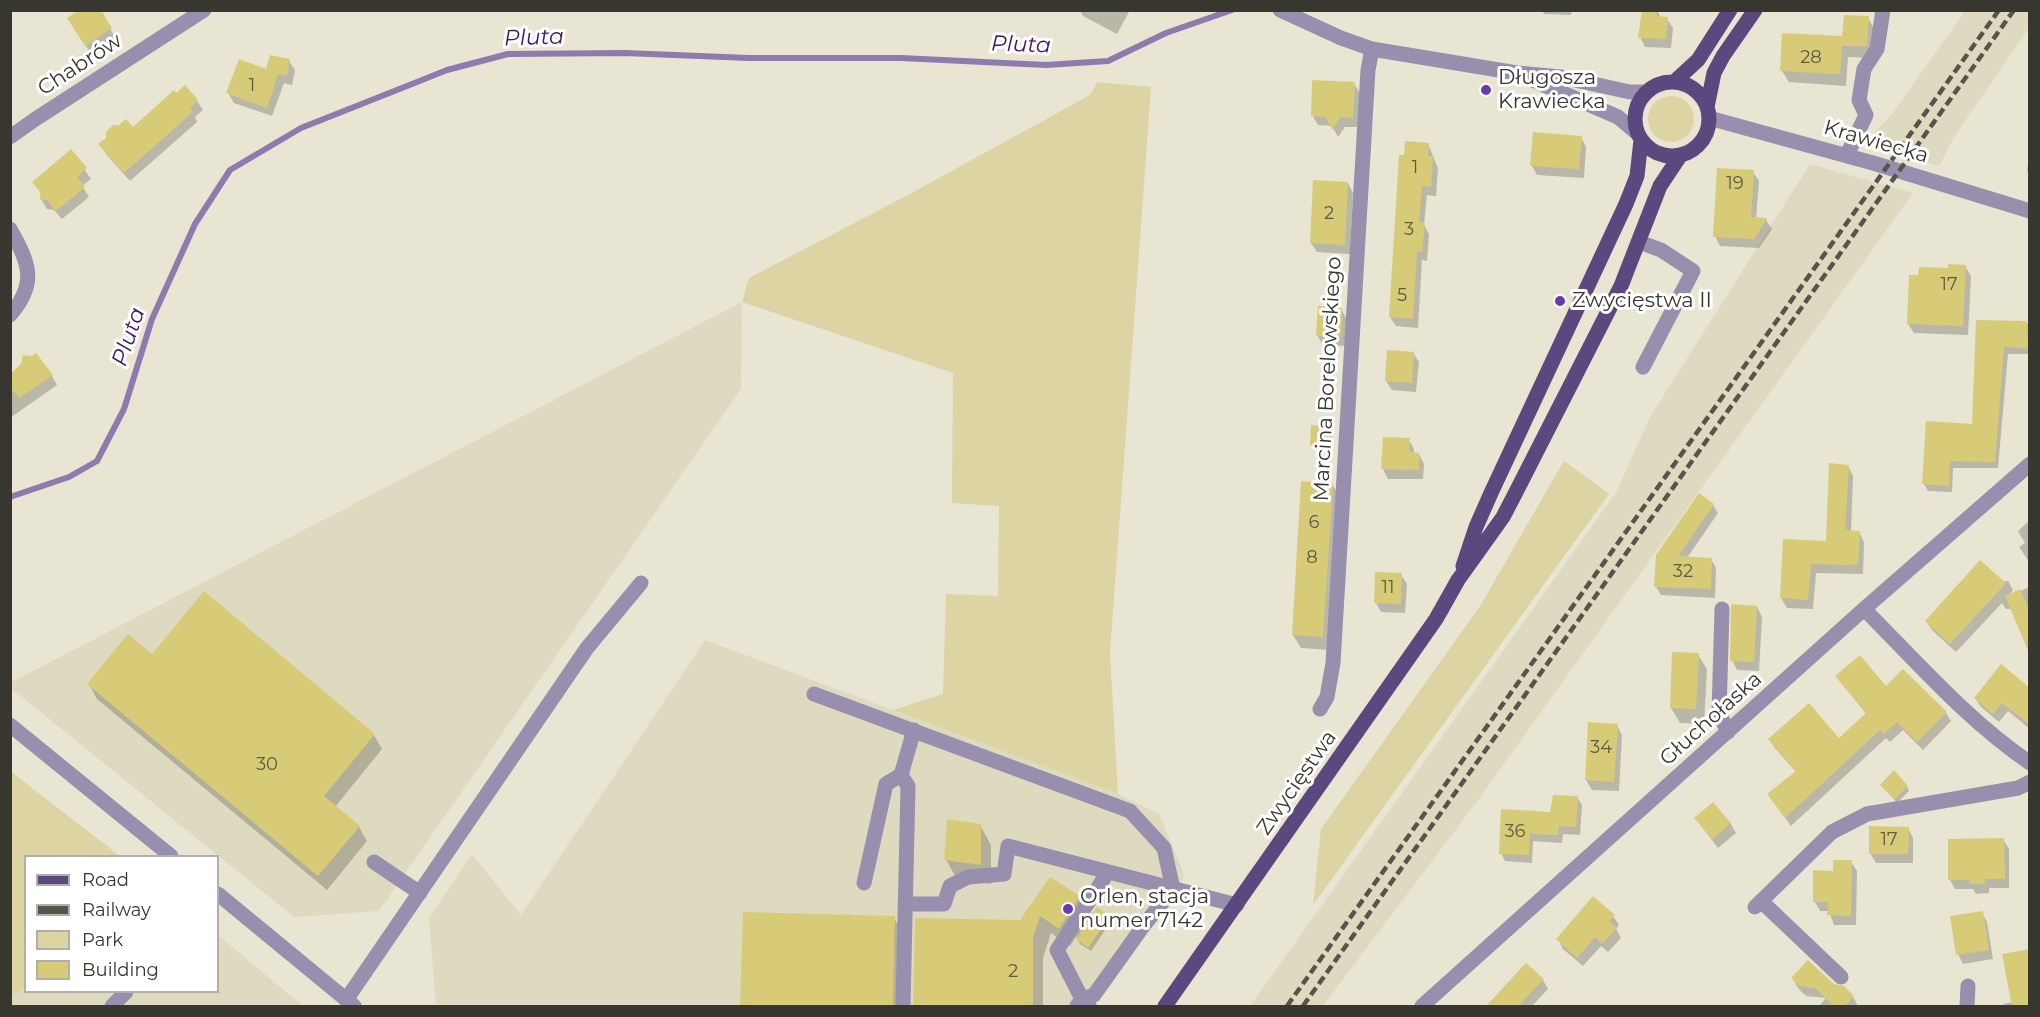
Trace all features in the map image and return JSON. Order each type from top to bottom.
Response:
[{"type":"main road","points":[[1674,82],[1698,60],[1730,10]]},
{"type":"main road","points":[[1708,112],[1702,97],[1685,84],[1674,82],[1655,86],[1647,92],[1635,111],[1635,122],[1639,137],[1649,149],[1658,154],[1669,157],[1690,152],[1704,138],[1708,128],[1714,73],[1755,10]]},
{"type":"main road","name":"Zwycięstwa","points":[[1458,580],[1487,502],[1626,204],[1637,176],[1639,137]]},
{"type":"main road","name":"Zwycięstwa","points":[[1166,1006],[1436,619],[1458,580],[1507,508],[1621,286],[1660,186],[1680,156]]},
{"type":"street","name":"Chabrów","points":[[10,137],[204,10]]},
{"type":"street","points":[[1280,10],[1341,38],[1372,49],[1517,73],[1561,77],[1630,92],[1647,92]]},
{"type":"street","points":[[1847,155],[1866,115],[1859,100],[1864,69],[1877,49],[1883,10]]},
{"type":"street","name":"Marcina Borelowskiego","points":[[1320,709],[1327,697],[1333,663],[1367,82],[1372,49]]},
{"type":"street","points":[[1517,73],[1618,117],[1639,137]]},
{"type":"street","name":"Krawiecka","points":[[1708,112],[2030,211]]},
{"type":"street","points":[[10,229],[29,270],[28,287],[23,299],[10,315]]},
{"type":"street","points":[[1639,242],[1661,250],[1693,271],[1643,367]]},
{"type":"street","name":"Głuchołaska","points":[[1422,1006],[1864,609],[2030,464]]},
{"type":"street","points":[[219,897],[350,1003],[420,894],[587,648],[641,583]]},
{"type":"street","points":[[1722,609],[1719,713],[1728,732]]},
{"type":"street","points":[[1864,609],[1979,724],[2030,763]]},
{"type":"street","points":[[814,693],[1131,811],[1164,848],[1173,890]]},
{"type":"street","points":[[10,725],[170,855]]},
{"type":"street","points":[[864,884],[886,784],[901,775],[914,730]]},
{"type":"street","points":[[901,775],[908,786],[903,1006]]},
{"type":"street","points":[[1841,977],[1758,904],[1832,832],[1866,814],[2019,788],[2030,782]]},
{"type":"street","points":[[905,904],[944,904],[950,886],[968,877],[1004,874],[1008,846],[1173,890],[1237,904]]},
{"type":"street","points":[[374,862],[420,894]]},
{"type":"street","points":[[1108,872],[1057,950],[1083,1004],[1094,995],[1144,925],[1173,890]]},
{"type":"street","points":[[1967,1006],[1968,986]]},
{"type":"street","points":[[112,1006],[125,993]]},
{"type":"shaded area","points":[[1965,11],[2029,11],[2029,28],[1954,137],[1939,166],[1865,143],[1892,114]]},
{"type":"shaded area","points":[[1810,164],[1913,193],[1478,800],[1323,1006],[1250,1006],[1617,491],[1650,417]]},
{"type":"shaded area","points":[[742,302],[741,389],[379,911],[294,917],[11,688],[10,683]]},
{"type":"shaded area","points":[[705,640],[1118,794],[1159,814],[1185,876],[1088,1006],[436,1006],[429,918],[472,854],[521,915]]},
{"type":"shaded area","points":[[219,936],[303,1006],[11,1006],[10,997],[24,989],[24,993],[219,993]]},
{"type":"green space","points":[[1097,82],[1151,87],[1110,653],[1118,794],[893,710],[943,694],[946,594],[998,596],[999,506],[952,503],[953,373],[742,302],[749,278],[908,195],[1090,95]]},
{"type":"green space","points":[[1671,96],[1687,103],[1694,119],[1687,135],[1671,142],[1655,135],[1648,119],[1655,103]]},
{"type":"green space","points":[[1564,461],[1609,494],[1313,905],[1321,829],[1480,606]]},
{"type":"green space","points":[[10,771],[119,855],[24,855],[24,989],[11,996]]},
{"type":"building","points":[[79,10],[101,10],[112,28],[85,46],[67,18]]},
{"type":"building","points":[[1642,10],[1657,10],[1657,16],[1668,17],[1666,39],[1638,38]]},
{"type":"building","points":[[1844,15],[1869,16],[1867,46],[1842,46],[1840,74],[1780,71],[1782,33],[1842,36]]},
{"type":"building","points":[[270,55],[290,59],[287,76],[278,74],[267,108],[226,93],[239,59],[266,69]]},
{"type":"building","points":[[1312,80],[1355,82],[1353,118],[1340,117],[1332,130],[1326,117],[1311,116]]},
{"type":"building","points":[[185,85],[198,100],[190,108],[193,112],[124,173],[98,144],[106,138],[106,132],[113,125],[119,125],[126,119],[133,127],[174,90],[176,93]]},
{"type":"building","points":[[1533,132],[1582,136],[1579,169],[1530,166]]},
{"type":"building","points":[[1405,141],[1429,143],[1428,156],[1433,157],[1431,187],[1422,186],[1419,222],[1425,223],[1422,252],[1417,251],[1413,319],[1389,317],[1399,155],[1404,155]]},
{"type":"building","points":[[71,149],[87,168],[77,177],[85,187],[56,211],[47,200],[40,199],[40,192],[32,182]]},
{"type":"building","points":[[1717,168],[1754,170],[1751,217],[1767,218],[1754,239],[1713,237]]},
{"type":"building","points":[[1313,180],[1348,182],[1345,245],[1310,243]]},
{"type":"building","points":[[1948,264],[1966,265],[1963,326],[1907,324],[1909,275],[1918,275],[1919,267],[1948,268]]},
{"type":"building","points":[[1318,306],[1342,308],[1341,337],[1316,336]]},
{"type":"building","points":[[1976,320],[2027,321],[2028,348],[2004,347],[1995,462],[1950,461],[1949,486],[1922,484],[1926,421],[1972,424]]},
{"type":"building","points":[[1387,350],[1414,352],[1412,383],[1385,381]]},
{"type":"building","points":[[36,353],[53,375],[19,398],[10,387],[10,374],[21,364],[23,355],[32,356]]},
{"type":"building","points":[[1311,425],[1331,426],[1330,446],[1310,445]]},
{"type":"building","points":[[1383,437],[1410,438],[1409,452],[1419,453],[1419,470],[1381,469]]},
{"type":"building","points":[[1829,463],[1849,465],[1845,530],[1860,531],[1858,565],[1811,564],[1808,600],[1780,598],[1783,539],[1826,541]]},
{"type":"building","points":[[1301,481],[1333,483],[1323,637],[1292,635]]},
{"type":"building","points":[[1699,493],[1714,504],[1678,556],[1712,558],[1711,589],[1654,587],[1656,555]]},
{"type":"building","points":[[1980,560],[2006,583],[1950,644],[1925,621]]},
{"type":"building","points":[[1375,572],[1402,573],[1401,604],[1374,603]]},
{"type":"building","points":[[2020,589],[2030,611],[2029,653],[2005,596]]},
{"type":"building","points":[[204,591],[375,734],[324,796],[360,826],[318,876],[87,684],[128,634],[152,654]]},
{"type":"building","points":[[1731,604],[1757,606],[1754,662],[1730,661]]},
{"type":"building","points":[[1672,652],[1699,653],[1696,709],[1670,708]]},
{"type":"building","points":[[1860,655],[1886,686],[1903,669],[1947,712],[1917,742],[1897,722],[1884,734],[1880,730],[1785,818],[1767,794],[1796,771],[1768,739],[1809,703],[1839,738],[1866,713],[1835,676]]},
{"type":"building","points":[[2001,664],[2030,688],[2030,725],[2002,703],[1993,714],[1974,698]]},
{"type":"building","points":[[1588,722],[1618,724],[1614,782],[1585,780]]},
{"type":"building","points":[[1894,770],[1908,786],[1894,799],[1880,785]]},
{"type":"building","points":[[1553,795],[1578,796],[1576,827],[1559,826],[1558,835],[1530,834],[1529,855],[1499,854],[1501,809],[1550,812]]},
{"type":"building","points":[[1713,802],[1731,823],[1712,839],[1694,818]]},
{"type":"building","points":[[947,819],[981,824],[981,865],[944,860]]},
{"type":"building","points":[[1869,826],[1909,827],[1908,854],[1869,854]]},
{"type":"building","points":[[2004,838],[2005,879],[1985,879],[1985,884],[1969,884],[1969,880],[1948,880],[1948,839]]},
{"type":"building","points":[[1833,860],[1852,860],[1851,916],[1827,915],[1828,902],[1813,902],[1813,870],[1833,871]]},
{"type":"building","points":[[1050,877],[1080,896],[1059,929],[1040,916],[1033,938],[1033,1006],[913,1006],[915,918],[1020,920]]},
{"type":"building","points":[[1593,896],[1615,915],[1609,921],[1617,928],[1602,944],[1595,937],[1577,958],[1556,939]]},
{"type":"building","points":[[1097,907],[1110,916],[1088,948],[1076,939]]},
{"type":"building","points":[[1983,911],[1989,950],[1956,955],[1950,916]]},
{"type":"building","points":[[743,912],[895,916],[893,1006],[740,1006]]},
{"type":"building","points":[[2030,949],[2030,1006],[2012,1006],[2002,954]]},
{"type":"building","points":[[1808,960],[1834,984],[1844,986],[1854,996],[1845,1006],[1834,1006],[1815,988],[1799,986],[1791,978]]},
{"type":"building","points":[[1526,963],[1544,979],[1519,1006],[1486,1006]]},
{"type":"waterway","name":"Pluta","points":[[10,497],[69,477],[97,461],[124,409],[152,319],[195,224],[230,170],[301,128],[447,70],[508,54],[625,53],[749,58],[901,58],[1046,65],[1108,61],[1166,33],[1232,10]]},
{"type":"railway","points":[[1287,1006],[1999,10]]},
{"type":"railway","points":[[1303,1006],[2014,10]]},
{"type":"place","name":"Długosza Krawiecka","points":[[1486,90]]},
{"type":"place","name":"Zwycięstwa II","points":[[1560,301]]},
{"type":"place","name":"Orlen, stacja numer 7142","points":[[1068,909]]}]
